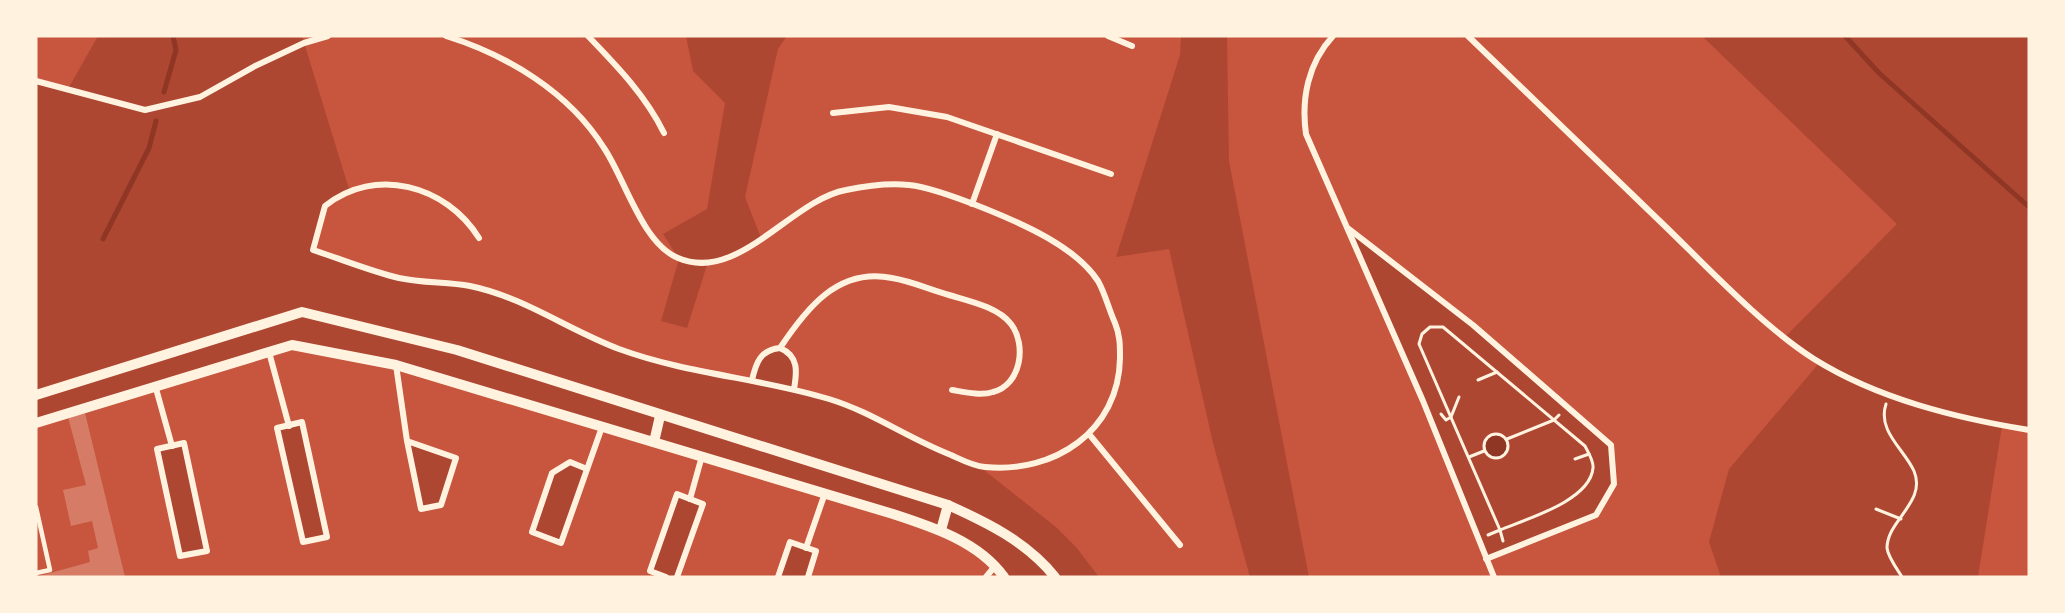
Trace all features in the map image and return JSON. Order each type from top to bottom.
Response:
[{"type":"street","points":[[36,81],[145,110],[200,97],[304,43],[328,36]]},
{"type":"street","points":[[446,36],[473,44],[520,69],[553,91],[579,116],[604,147],[653,236],[679,259],[707,265],[741,251],[819,200],[844,190],[910,185],[972,204],[1058,242],[1097,280],[1120,335],[1119,380],[1108,410],[1089,434],[1055,457],[1022,467],[980,467],[934,449],[844,404],[794,389],[676,366],[617,348],[532,306],[471,286],[401,278],[313,250],[325,206],[350,189],[369,185],[409,187],[442,201],[465,219],[479,238]]},
{"type":"street","points":[[473,44],[476,36]]},
{"type":"street","points":[[588,36],[655,113],[664,133]]},
{"type":"street","points":[[1108,36],[1132,46]]},
{"type":"street","points":[[1333,36],[1316,57],[1311,70],[1304,116],[1306,134],[1423,400],[1494,577]]},
{"type":"street","points":[[1468,36],[1699,260],[1785,338],[1820,362],[1861,384],[1988,423],[2029,430]]},
{"type":"street","points":[[833,113],[889,107],[947,117],[1112,174]]},
{"type":"street","points":[[972,204],[997,134]]},
{"type":"street","points":[[1347,228],[1473,325],[1611,445],[1614,484],[1596,515],[1486,559]]},
{"type":"street","points":[[752,380],[757,361],[768,351],[780,348],[804,312],[838,285],[850,280],[892,278],[996,311],[1013,326],[1020,350],[1015,376],[1009,383],[990,393],[952,390]]},
{"type":"street","points":[[36,395],[302,312],[456,350],[948,505],[1007,534],[1046,566],[1055,577]]},
{"type":"street","points":[[36,423],[85,410],[155,385],[292,345],[396,365],[825,493],[941,530],[971,548],[995,566],[1004,577]]},
{"type":"street","points":[[780,348],[791,354],[794,360],[797,372],[794,389]]},
{"type":"street","points":[[269,352],[289,426]]},
{"type":"street","points":[[396,365],[407,441],[422,509],[441,505],[456,458],[407,441]]},
{"type":"street","points":[[155,385],[172,446]]},
{"type":"street","points":[[654,442],[660,416]]},
{"type":"street","points":[[302,422],[327,537],[303,542],[278,428],[289,426],[302,422]]},
{"type":"street","points":[[587,469],[570,462],[552,473],[532,532],[561,543],[602,427]]},
{"type":"street","points":[[1089,434],[1180,545]]},
{"type":"street","points":[[184,443],[207,551],[180,556],[157,449],[172,446],[184,443]]},
{"type":"street","points":[[690,499],[702,456]]},
{"type":"street","points":[[806,548],[825,493]]},
{"type":"street","points":[[666,577],[650,571],[677,494],[703,504],[677,577]]},
{"type":"street","points":[[941,530],[948,505]]},
{"type":"street","points":[[778,577],[790,542],[816,551],[808,577]]},
{"type":"street","points":[[986,577],[995,566]]},
{"type":"lane","points":[[36,507],[50,570],[36,573]]},
{"type":"path","points":[[1479,540],[1500,531],[1576,496],[1589,481],[1593,466],[1585,446],[1443,327],[1430,327],[1422,334],[1419,344],[1500,531],[1507,551]]},
{"type":"path","points":[[1478,380],[1497,372]]},
{"type":"path","points":[[1889,394],[1884,410],[1890,437],[1915,473],[1914,497],[1890,533],[1887,550],[1902,577]]},
{"type":"path","points":[[1451,417],[1459,397]]},
{"type":"path","points":[[1507,440],[1554,420]]},
{"type":"path","points":[[1496,433],[1507,440],[1509,447],[1507,454],[1498,459],[1492,459],[1484,451],[1488,437],[1496,433]]},
{"type":"path","points":[[1468,458],[1484,451]]},
{"type":"path","points":[[1575,459],[1589,454]]},
{"type":"path","points":[[1876,509],[1901,519]]},
{"type":"shaded area","points":[[98,36],[302,36],[349,189],[325,206],[314,250],[401,278],[471,286],[532,306],[617,348],[676,366],[752,380],[762,356],[780,348],[794,360],[794,389],[833,400],[980,467],[1056,527],[1076,547],[1099,577],[1004,577],[941,530],[396,365],[293,345],[36,423],[36,81],[68,89]]},
{"type":"shaded area","points":[[686,36],[787,36],[778,49],[745,197],[761,238],[741,251],[707,265],[687,328],[661,321],[679,259],[663,234],[707,209],[725,103],[693,71]]},
{"type":"shaded area","points":[[1181,36],[1227,36],[1229,161],[1309,577],[1250,577],[1213,443],[1169,249],[1116,257],[1180,55]]},
{"type":"shaded area","points":[[1702,36],[2029,36],[2029,430],[2002,426],[1978,577],[1721,577],[1709,542],[1729,469],[1820,362],[1785,337],[1897,224]]},
{"type":"shaded area","points":[[1347,228],[1473,325],[1611,445],[1614,484],[1596,515],[1486,559]]},
{"type":"shaded area","points":[[302,423],[327,537],[303,542],[277,428]]},
{"type":"shaded area","points":[[1496,434],[1505,437],[1508,446],[1505,455],[1496,458],[1487,455],[1484,446],[1487,437]]},
{"type":"shaded area","points":[[407,441],[456,458],[441,505],[421,509]]},
{"type":"shaded area","points":[[184,443],[207,551],[180,556],[157,449]]},
{"type":"shaded area","points":[[570,462],[587,469],[561,543],[532,532],[552,473]]},
{"type":"shaded area","points":[[677,494],[703,504],[677,577],[666,577],[650,571]]},
{"type":"shaded area","points":[[790,542],[816,551],[808,577],[778,577]]},
{"type":"building","points":[[85,413],[125,577],[36,577],[90,562],[88,551],[98,548],[92,521],[71,526],[63,490],[86,485],[68,417]]},
{"type":"waterway","points":[[164,92],[176,50],[173,36]]},
{"type":"waterway","points":[[1845,36],[1879,73],[2029,207]]},
{"type":"waterway","points":[[103,239],[149,148],[156,121]]}]
